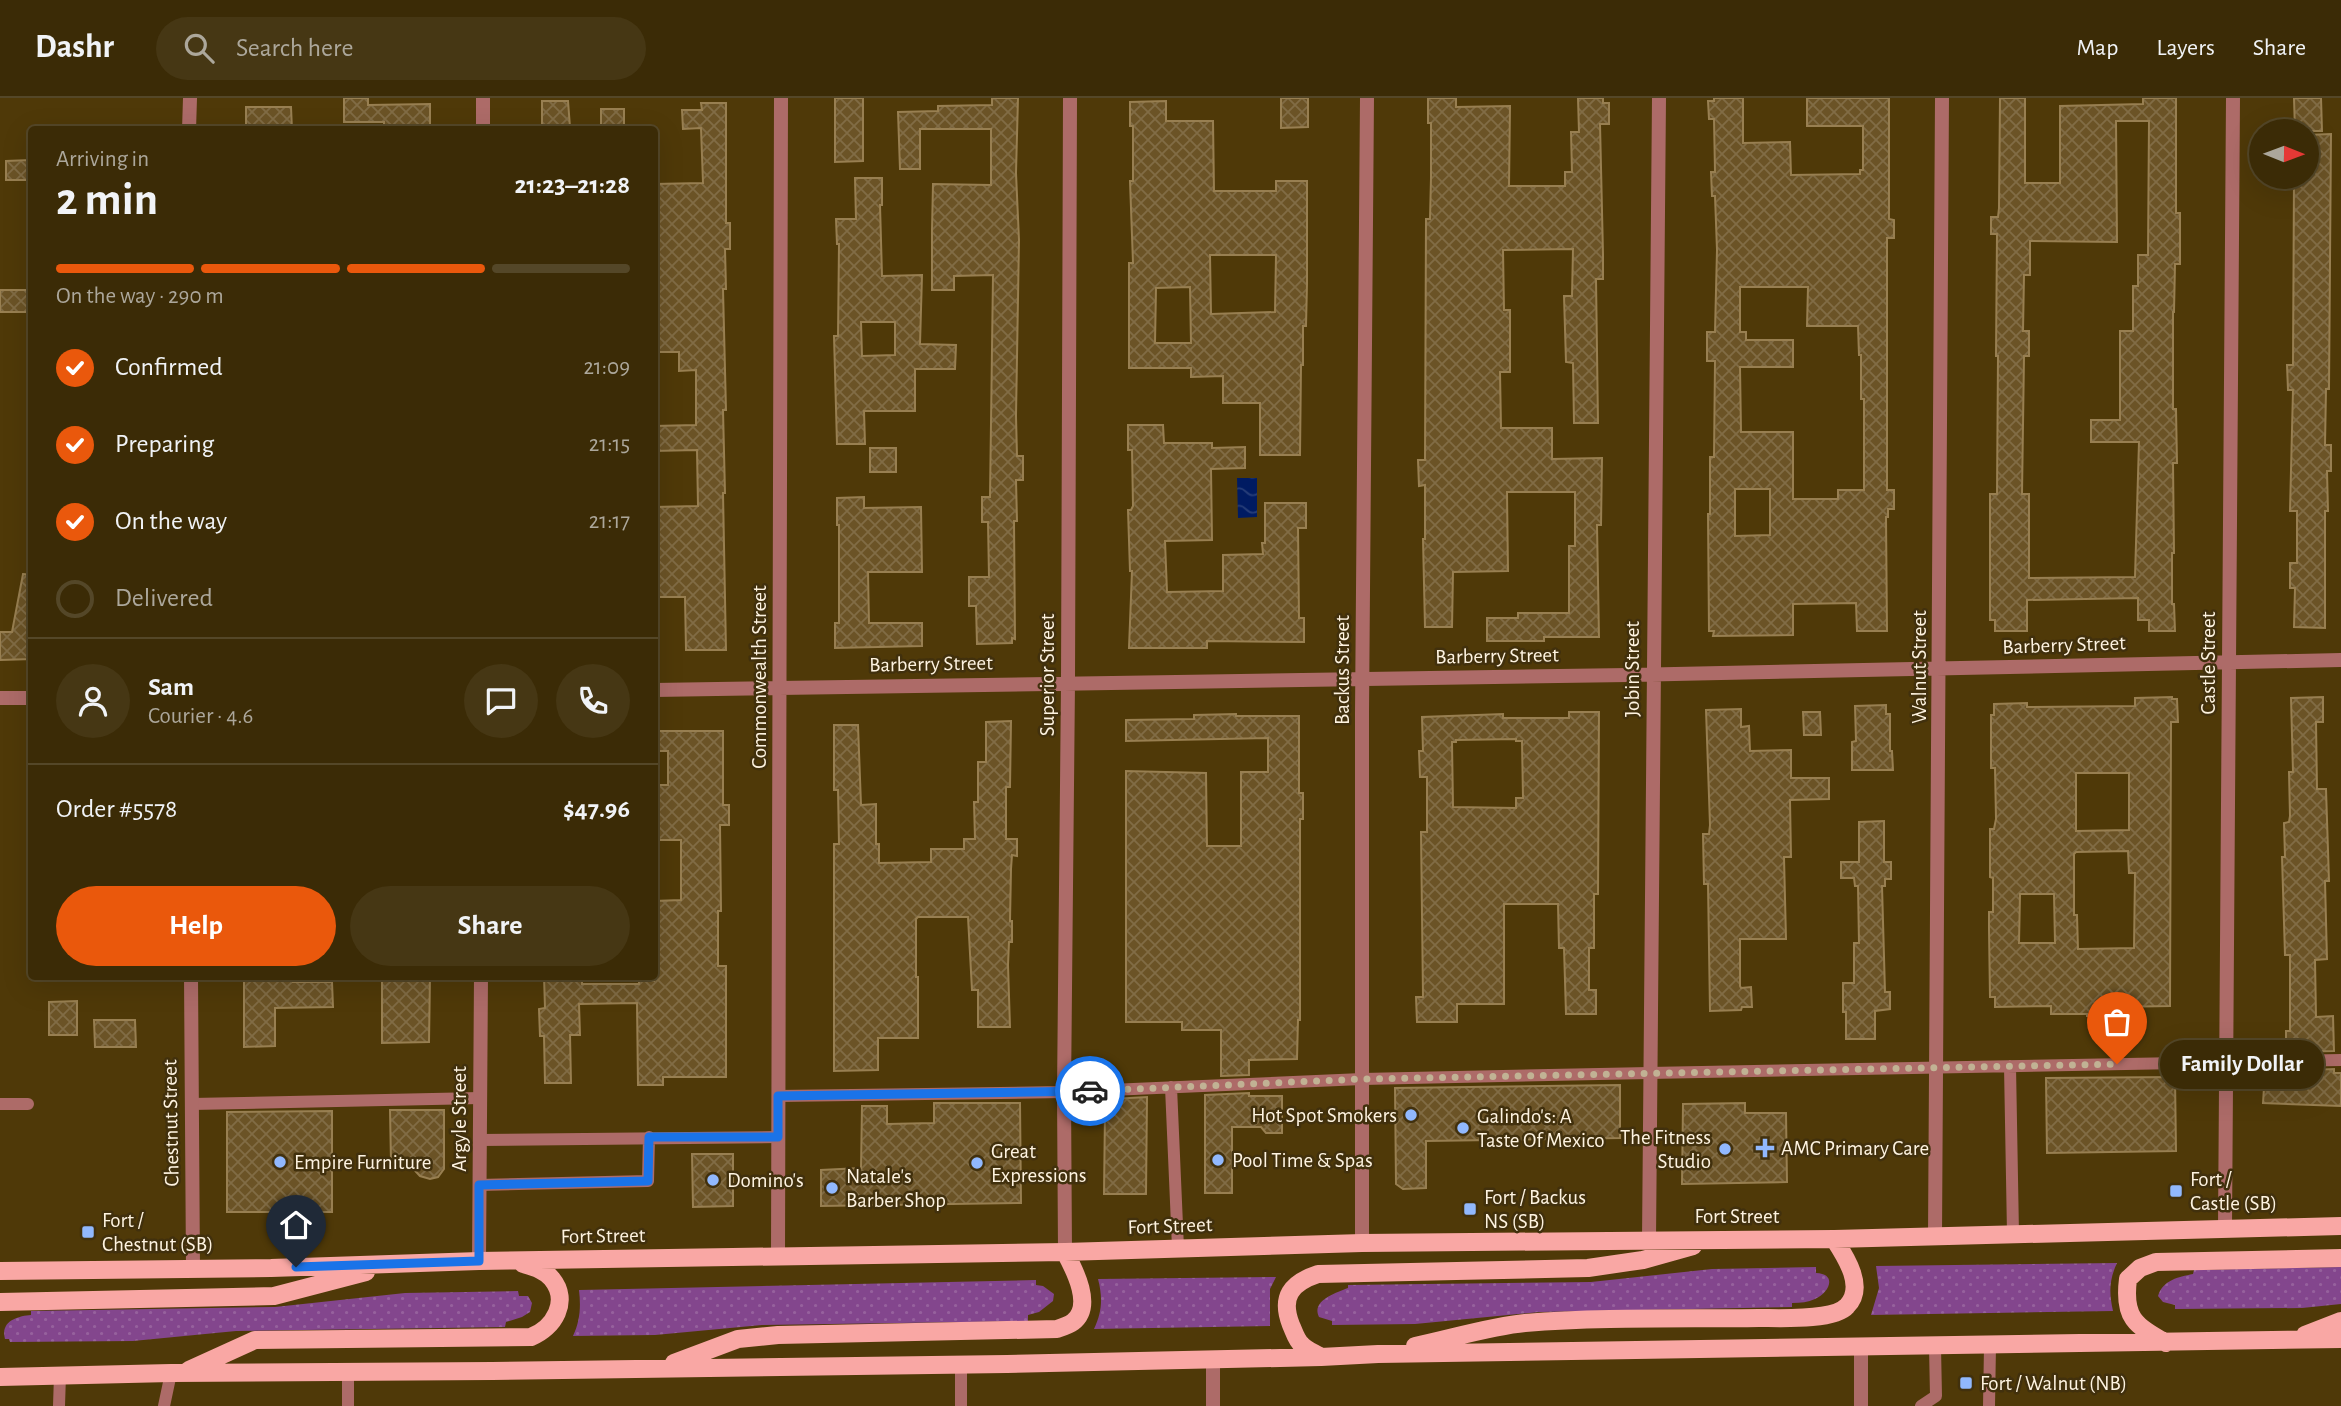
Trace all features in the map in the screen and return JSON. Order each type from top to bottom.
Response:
[{"type":"main road","name":"Fort Street","points":[[0,1271],[1065,1252],[1362,1243],[1834,1239],[2341,1226]]},
{"type":"main road","points":[[1321,1357],[1302,1345],[1296,1336],[1286,1303],[1290,1292],[1308,1277],[1318,1274],[1588,1268],[1643,1260],[1717,1239]]},
{"type":"main road","points":[[1378,1354],[1522,1323],[1778,1318],[1837,1313],[1846,1308],[1854,1290],[1848,1260],[1834,1239]]},
{"type":"main road","points":[[660,1368],[738,1339],[778,1335],[1057,1329],[1072,1323],[1078,1317],[1082,1303],[1081,1290],[1065,1252]]},
{"type":"main road","points":[[2166,1343],[2138,1326],[2129,1311],[2128,1279],[2140,1268],[2156,1262],[2341,1258]]},
{"type":"main road","points":[[176,1373],[255,1340],[531,1336],[541,1333],[556,1317],[559,1308],[557,1289],[545,1273],[513,1261]]},
{"type":"main road","points":[[0,1301],[274,1296],[397,1264]]},
{"type":"main road","points":[[2292,1339],[2341,1321]]},
{"type":"main road","points":[[0,1377],[1213,1360],[1378,1354],[2341,1339]]},
{"type":"street","points":[[190,98],[190,126]]},
{"type":"street","points":[[482,98],[482,126]]},
{"type":"street","name":"Commonwealth Street","points":[[779,1256],[781,98]]},
{"type":"street","name":"Superior Street","points":[[1065,1252],[1070,98]]},
{"type":"street","name":"Backus Street","points":[[1362,1243],[1362,679],[1367,98]]},
{"type":"street","name":"Jobin Street","points":[[1649,1240],[1659,98]]},
{"type":"street","name":"Walnut Street","points":[[1935,1236],[1942,98]]},
{"type":"street","name":"Castle Street","points":[[2225,1227],[2233,98]]},
{"type":"street","name":"Barberry Street","points":[[658,690],[2341,660]]},
{"type":"street","points":[[0,698],[28,698]]},
{"type":"street","name":"Chestnut Street","points":[[191,980],[193,1269]]},
{"type":"street","name":"Argyle Street","points":[[479,1261],[481,980]]},
{"type":"street","points":[[1861,1347],[1861,1406]]},
{"type":"street","points":[[1213,1360],[1213,1406]]},
{"type":"lane","points":[[778,1096],[1064,1092],[1362,1079],[2341,1060]]},
{"type":"lane","points":[[2010,1066],[2012,1234]]},
{"type":"lane","points":[[1171,1087],[1178,1248]]},
{"type":"lane","points":[[192,1104],[480,1098]]},
{"type":"lane","points":[[0,1104],[28,1104]]},
{"type":"lane","points":[[479,1185],[648,1181],[649,1137]]},
{"type":"lane","points":[[480,1140],[778,1137]]},
{"type":"lane","points":[[1989,1406],[1990,1346]]},
{"type":"lane","points":[[1921,1406],[1936,1396],[1935,1347]]},
{"type":"lane","points":[[961,1364],[961,1406]]},
{"type":"lane","points":[[348,1372],[348,1406]]},
{"type":"lane","points":[[164,1406],[176,1373]]},
{"type":"lane","points":[[59,1406],[60,1375]]},
{"type":"shaded area","points":[[2117,1263],[2110,1287],[2113,1311],[1871,1315],[1879,1288],[1876,1266]]},
{"type":"shaded area","points":[[1816,1267],[1816,1273],[1823,1274],[1829,1280],[1824,1293],[1815,1299],[1792,1303],[1792,1307],[1540,1312],[1415,1324],[1332,1325],[1332,1321],[1319,1317],[1317,1311],[1321,1302],[1348,1288],[1348,1285],[1591,1282],[1712,1269]]},
{"type":"shaded area","points":[[2341,1267],[2341,1304],[2302,1308],[2175,1309],[2175,1305],[2163,1302],[2158,1296],[2167,1283],[2193,1274],[2194,1270]]},
{"type":"shaded area","points":[[1276,1277],[1270,1289],[1270,1326],[1094,1329],[1101,1305],[1098,1279]]},
{"type":"shaded area","points":[[1036,1280],[1036,1285],[1043,1286],[1054,1294],[1053,1301],[1039,1312],[1028,1315],[1028,1321],[762,1325],[655,1335],[573,1336],[579,1314],[579,1290]]},
{"type":"shaded area","points":[[518,1291],[519,1296],[528,1296],[532,1303],[530,1312],[506,1322],[505,1327],[236,1331],[133,1341],[10,1342],[5,1339],[4,1333],[11,1321],[31,1315],[31,1311],[275,1307],[405,1293]]},
{"type":"water","points":[[1237,478],[1257,478],[1257,517],[1238,518]]},
{"type":"building","points":[[344,98],[368,98],[368,105],[430,104],[430,126],[384,126],[384,122],[344,122]]},
{"type":"building","points":[[835,98],[863,98],[863,161],[835,162]]},
{"type":"building","points":[[992,98],[1018,98],[1016,416],[1017,456],[1023,456],[1023,480],[1016,480],[1015,639],[1012,638],[1012,643],[977,644],[976,606],[969,606],[969,577],[989,577],[988,522],[982,522],[982,497],[990,497],[993,275],[954,276],[954,290],[932,290],[933,184],[991,185],[991,129],[920,129],[920,169],[900,169],[898,112],[938,111],[938,106],[992,105]]},
{"type":"building","points":[[1281,98],[1308,98],[1308,127],[1281,128]]},
{"type":"building","points":[[1428,98],[1456,98],[1456,107],[1510,106],[1509,186],[1565,186],[1565,172],[1572,172],[1571,132],[1579,132],[1578,98],[1603,98],[1603,103],[1609,103],[1609,124],[1600,124],[1603,279],[1596,279],[1598,423],[1574,423],[1573,363],[1566,362],[1564,296],[1572,296],[1573,249],[1503,250],[1504,310],[1510,310],[1510,372],[1500,372],[1501,428],[1552,428],[1552,459],[1602,458],[1601,525],[1597,525],[1599,637],[1487,641],[1487,618],[1518,618],[1518,613],[1569,613],[1569,546],[1575,546],[1575,492],[1507,492],[1508,571],[1453,572],[1452,627],[1425,627],[1425,485],[1419,486],[1418,460],[1425,460],[1426,219],[1430,219],[1431,178]]},
{"type":"building","points":[[1714,98],[1743,98],[1743,143],[1790,142],[1791,175],[1860,174],[1860,170],[1863,170],[1863,126],[1807,126],[1807,98],[1889,98],[1889,219],[1894,220],[1894,238],[1887,238],[1887,490],[1894,490],[1894,509],[1888,509],[1886,517],[1887,631],[1857,631],[1856,603],[1793,604],[1793,635],[1713,636],[1714,631],[1709,631],[1708,514],[1710,457],[1714,457],[1715,361],[1707,361],[1707,332],[1715,332],[1717,250],[1715,196],[1712,196],[1711,172],[1715,172],[1714,119],[1709,119],[1708,101],[1714,101]],"holes":[[[1740,287],[1808,287],[1807,326],[1858,326],[1861,399],[1864,399],[1864,490],[1838,490],[1838,499],[1793,499],[1793,432],[1741,432],[1740,367],[1793,367],[1793,340],[1746,340],[1746,332],[1740,332]],[[1735,489],[1770,489],[1770,535],[1735,536]]]},
{"type":"building","points":[[2000,98],[2025,98],[2025,183],[2060,183],[2060,106],[2143,104],[2143,98],[2176,98],[2176,213],[2180,213],[2180,264],[2175,264],[2173,312],[2173,409],[2176,409],[2177,463],[2173,463],[2172,604],[2175,631],[2149,631],[2149,620],[2138,620],[2138,598],[2027,600],[2027,631],[1995,631],[1995,620],[1990,620],[1990,494],[1997,494],[1998,356],[1997,234],[1991,234],[1991,217],[1998,217]],"holes":[[[2116,121],[2149,121],[2148,255],[2138,255],[2138,286],[2133,286],[2133,331],[2120,331],[2120,420],[2091,420],[2091,442],[2139,442],[2135,577],[2029,578],[2029,494],[2022,494],[2024,356],[2029,356],[2029,331],[2023,331],[2024,275],[2030,275],[2030,241],[2117,242]]]},
{"type":"building","points":[[2294,98],[2321,98],[2322,131],[2319,131],[2319,119],[2295,119]]},
{"type":"building","points":[[542,101],[568,101],[570,126],[542,126]]},
{"type":"building","points":[[1166,101],[1166,121],[1213,121],[1214,191],[1276,191],[1276,181],[1307,181],[1306,326],[1303,326],[1301,365],[1300,455],[1260,455],[1260,403],[1223,403],[1223,376],[1191,377],[1191,368],[1129,368],[1129,263],[1133,263],[1130,181],[1133,181],[1133,126],[1130,126],[1130,102]],"holes":[[[1210,255],[1276,255],[1275,312],[1211,314]],[[1190,287],[1191,343],[1155,343],[1156,288]]]},
{"type":"building","points":[[701,103],[726,103],[726,223],[730,223],[730,249],[725,249],[726,289],[723,289],[726,650],[686,650],[685,597],[658,597],[658,507],[698,506],[697,450],[658,451],[658,426],[696,425],[696,370],[679,371],[679,352],[658,352],[658,184],[703,183],[701,128],[683,129],[682,110],[702,110]]},
{"type":"building","points":[[246,107],[291,107],[292,126],[246,126]]},
{"type":"building","points":[[601,109],[624,109],[624,126],[601,126]]},
{"type":"building","points":[[2319,134],[2331,134],[2329,389],[2326,389],[2325,445],[2331,445],[2331,471],[2327,471],[2328,511],[2325,511],[2325,628],[2294,627],[2295,588],[2290,588],[2290,563],[2297,563],[2297,511],[2290,511],[2293,390],[2288,390],[2287,365],[2293,365],[2294,189],[2319,189]]},
{"type":"building","points":[[28,160],[28,180],[6,180],[6,161]]},
{"type":"building","points":[[855,178],[882,178],[882,276],[922,275],[920,344],[956,345],[955,369],[915,369],[915,411],[864,411],[865,444],[837,444],[834,336],[838,336],[839,244],[836,219],[856,219]],"holes":[[[861,322],[895,322],[895,355],[862,356]]]},
{"type":"building","points":[[0,290],[28,290],[28,312],[0,312]]},
{"type":"building","points":[[1128,425],[1163,425],[1164,443],[1212,443],[1212,448],[1245,447],[1245,468],[1211,469],[1212,540],[1165,541],[1167,592],[1223,591],[1223,555],[1263,554],[1265,503],[1306,503],[1306,528],[1298,528],[1299,618],[1304,618],[1304,642],[1207,641],[1207,648],[1129,648],[1132,571],[1128,510],[1133,506],[1132,450],[1128,450]]},
{"type":"building","points":[[870,448],[896,448],[896,472],[870,472]]},
{"type":"building","points":[[864,497],[864,508],[921,507],[922,572],[868,572],[869,623],[922,623],[922,646],[835,648],[835,623],[839,623],[837,498]]},
{"type":"building","points":[[23,574],[28,575],[28,659],[0,660],[0,632],[12,632]]},
{"type":"building","points":[[2323,697],[2323,722],[2316,722],[2317,789],[2326,789],[2329,881],[2325,881],[2327,959],[2315,960],[2316,1017],[2333,1016],[2334,1051],[2286,1052],[2286,1031],[2290,1031],[2290,955],[2285,955],[2282,857],[2285,857],[2284,823],[2289,822],[2290,816],[2289,772],[2293,772],[2291,698]]},
{"type":"building","points":[[2135,698],[2177,699],[2178,722],[2171,722],[2170,1006],[2113,1007],[2113,1016],[2051,1014],[2051,1006],[1995,1007],[1995,997],[1990,997],[1989,929],[1989,912],[1993,912],[1990,829],[1994,829],[1996,819],[1995,768],[1991,768],[1991,715],[1994,715],[1994,704],[2027,703],[2027,707],[2135,706]],"holes":[[[2076,773],[2129,773],[2129,830],[2076,831]],[[2128,851],[2129,873],[2135,873],[2134,948],[2078,949],[2077,915],[2074,915],[2076,852]],[[2020,894],[2054,894],[2055,943],[2019,943]]]},
{"type":"building","points":[[1886,705],[1886,714],[1890,714],[1893,770],[1852,770],[1852,742],[1856,741],[1855,706]]},
{"type":"building","points":[[1741,709],[1741,727],[1749,726],[1750,751],[1791,750],[1791,778],[1829,778],[1829,799],[1790,800],[1791,857],[1784,857],[1786,939],[1740,939],[1740,986],[1751,987],[1752,1007],[1710,1011],[1708,884],[1704,884],[1703,834],[1709,834],[1710,825],[1706,710]]},
{"type":"building","points":[[1569,712],[1599,712],[1598,894],[1594,894],[1594,948],[1589,948],[1589,990],[1596,990],[1596,1014],[1566,1014],[1564,948],[1559,948],[1558,904],[1504,904],[1504,1004],[1457,1004],[1457,1022],[1417,1022],[1416,997],[1423,997],[1421,832],[1427,832],[1427,777],[1420,777],[1419,751],[1423,751],[1422,717],[1503,714],[1503,718],[1569,718]],"holes":[[[1522,741],[1523,798],[1516,798],[1516,808],[1453,807],[1452,742]]]},
{"type":"building","points":[[1803,712],[1820,712],[1821,735],[1804,735]]},
{"type":"building","points":[[1194,715],[1299,716],[1299,793],[1303,793],[1303,819],[1300,819],[1300,1020],[1297,1059],[1249,1060],[1249,1075],[1221,1076],[1221,1030],[1182,1030],[1182,1022],[1126,1022],[1126,771],[1206,773],[1207,846],[1241,846],[1241,772],[1268,772],[1268,738],[1126,741],[1126,720],[1194,719]]},
{"type":"building","points":[[1011,721],[1010,787],[1006,787],[1006,839],[1017,839],[1017,856],[1012,855],[1011,869],[1012,942],[1009,942],[1008,965],[1010,1027],[978,1027],[978,990],[972,990],[968,917],[918,917],[918,1038],[878,1038],[878,1070],[834,1071],[834,844],[839,844],[838,790],[834,790],[834,725],[858,725],[861,805],[876,804],[879,863],[931,862],[931,849],[964,849],[964,839],[975,839],[974,802],[978,802],[978,762],[986,762],[986,722]]},
{"type":"building","points":[[658,731],[723,731],[723,805],[729,805],[729,825],[720,825],[721,911],[718,911],[718,966],[726,966],[726,1077],[663,1077],[663,1085],[638,1085],[637,1003],[579,1004],[580,1035],[570,1035],[571,1083],[545,1083],[544,1036],[540,1036],[539,1009],[545,1008],[544,980],[582,980],[582,984],[639,984],[639,981],[658,980],[658,901],[681,900],[681,840],[658,840],[658,785],[668,785],[668,751],[658,751]]},
{"type":"building","points":[[1884,821],[1884,862],[1891,862],[1891,879],[1885,879],[1885,886],[1882,886],[1885,992],[1890,992],[1890,1009],[1875,1011],[1875,1039],[1846,1039],[1843,983],[1854,983],[1854,943],[1859,943],[1858,886],[1855,886],[1854,878],[1841,878],[1841,862],[1859,862],[1859,822]]},
{"type":"building","points":[[244,980],[332,982],[333,1007],[275,1008],[275,1046],[244,1047]]},
{"type":"building","points":[[382,980],[430,980],[429,1042],[382,1043]]},
{"type":"building","points":[[77,1001],[77,1035],[49,1035],[49,1002]]},
{"type":"building","points":[[94,1020],[135,1020],[136,1047],[95,1047]]},
{"type":"building","points":[[2334,1069],[2334,1073],[2341,1073],[2341,1106],[2263,1103],[2265,1072]]},
{"type":"building","points":[[2175,1077],[2176,1151],[2047,1153],[2046,1078]]},
{"type":"building","points":[[1620,1085],[1620,1138],[1426,1141],[1426,1188],[1403,1189],[1396,1184],[1395,1088]]},
{"type":"building","name":"Pool Time & Spas","points":[[1249,1093],[1249,1096],[1282,1096],[1282,1133],[1266,1133],[1261,1127],[1232,1127],[1232,1193],[1205,1193],[1205,1095]]},
{"type":"building","points":[[1147,1097],[1146,1194],[1104,1194],[1105,1111],[1112,1111],[1112,1099]]},
{"type":"building","points":[[934,1103],[1020,1103],[1021,1203],[821,1206],[821,1170],[861,1168],[862,1106],[887,1106],[887,1124],[934,1123]]},
{"type":"building","points":[[1745,1103],[1745,1113],[1786,1113],[1787,1182],[1682,1184],[1683,1104]]},
{"type":"building","points":[[390,1110],[444,1110],[444,1169],[438,1177],[430,1179],[420,1176],[407,1162],[391,1162]]},
{"type":"building","name":"Empire Furniture","points":[[332,1111],[332,1212],[227,1212],[227,1112]]},
{"type":"building","name":"Domino's","points":[[692,1154],[733,1154],[733,1206],[693,1207]]},
{"type":"way so far","points":[[1090,1091],[1362,1079],[2117,1064]]},
{"type":"place","name":"Family Dollar","points":[[2117,1064]]},
{"type":"place","name":"Hot Spot Smokers","points":[[1411,1115]]},
{"type":"place","name":"Galindo's: A Taste Of Mexico","points":[[1463,1128]]},
{"type":"place","name":"AMC Primary Care","points":[[1765,1148]]},
{"type":"place","name":"The Fitness Studio","points":[[1725,1149]]},
{"type":"place","name":"Pool Time & Spas","points":[[1218,1160]]},
{"type":"place","name":"Empire Furniture","points":[[280,1162]]},
{"type":"place","name":"Great Expressions","points":[[977,1163]]},
{"type":"place","name":"Domino's","points":[[713,1180]]},
{"type":"place","name":"Natale's Barber Shop","points":[[832,1188]]},
{"type":"place","name":"Fort / Castle (SB)","points":[[2176,1191]]},
{"type":"place","name":"Fort / Backus NS (SB)","points":[[1470,1209]]},
{"type":"place","name":"Fort / Chestnut (SB)","points":[[88,1232]]},
{"type":"place","name":"Fort / Walnut (NB)","points":[[1966,1383]]},
{"type":"route","points":[[296,1267],[479,1261],[479,1185],[648,1181],[649,1137],[778,1137],[778,1096],[1090,1091]]}]
